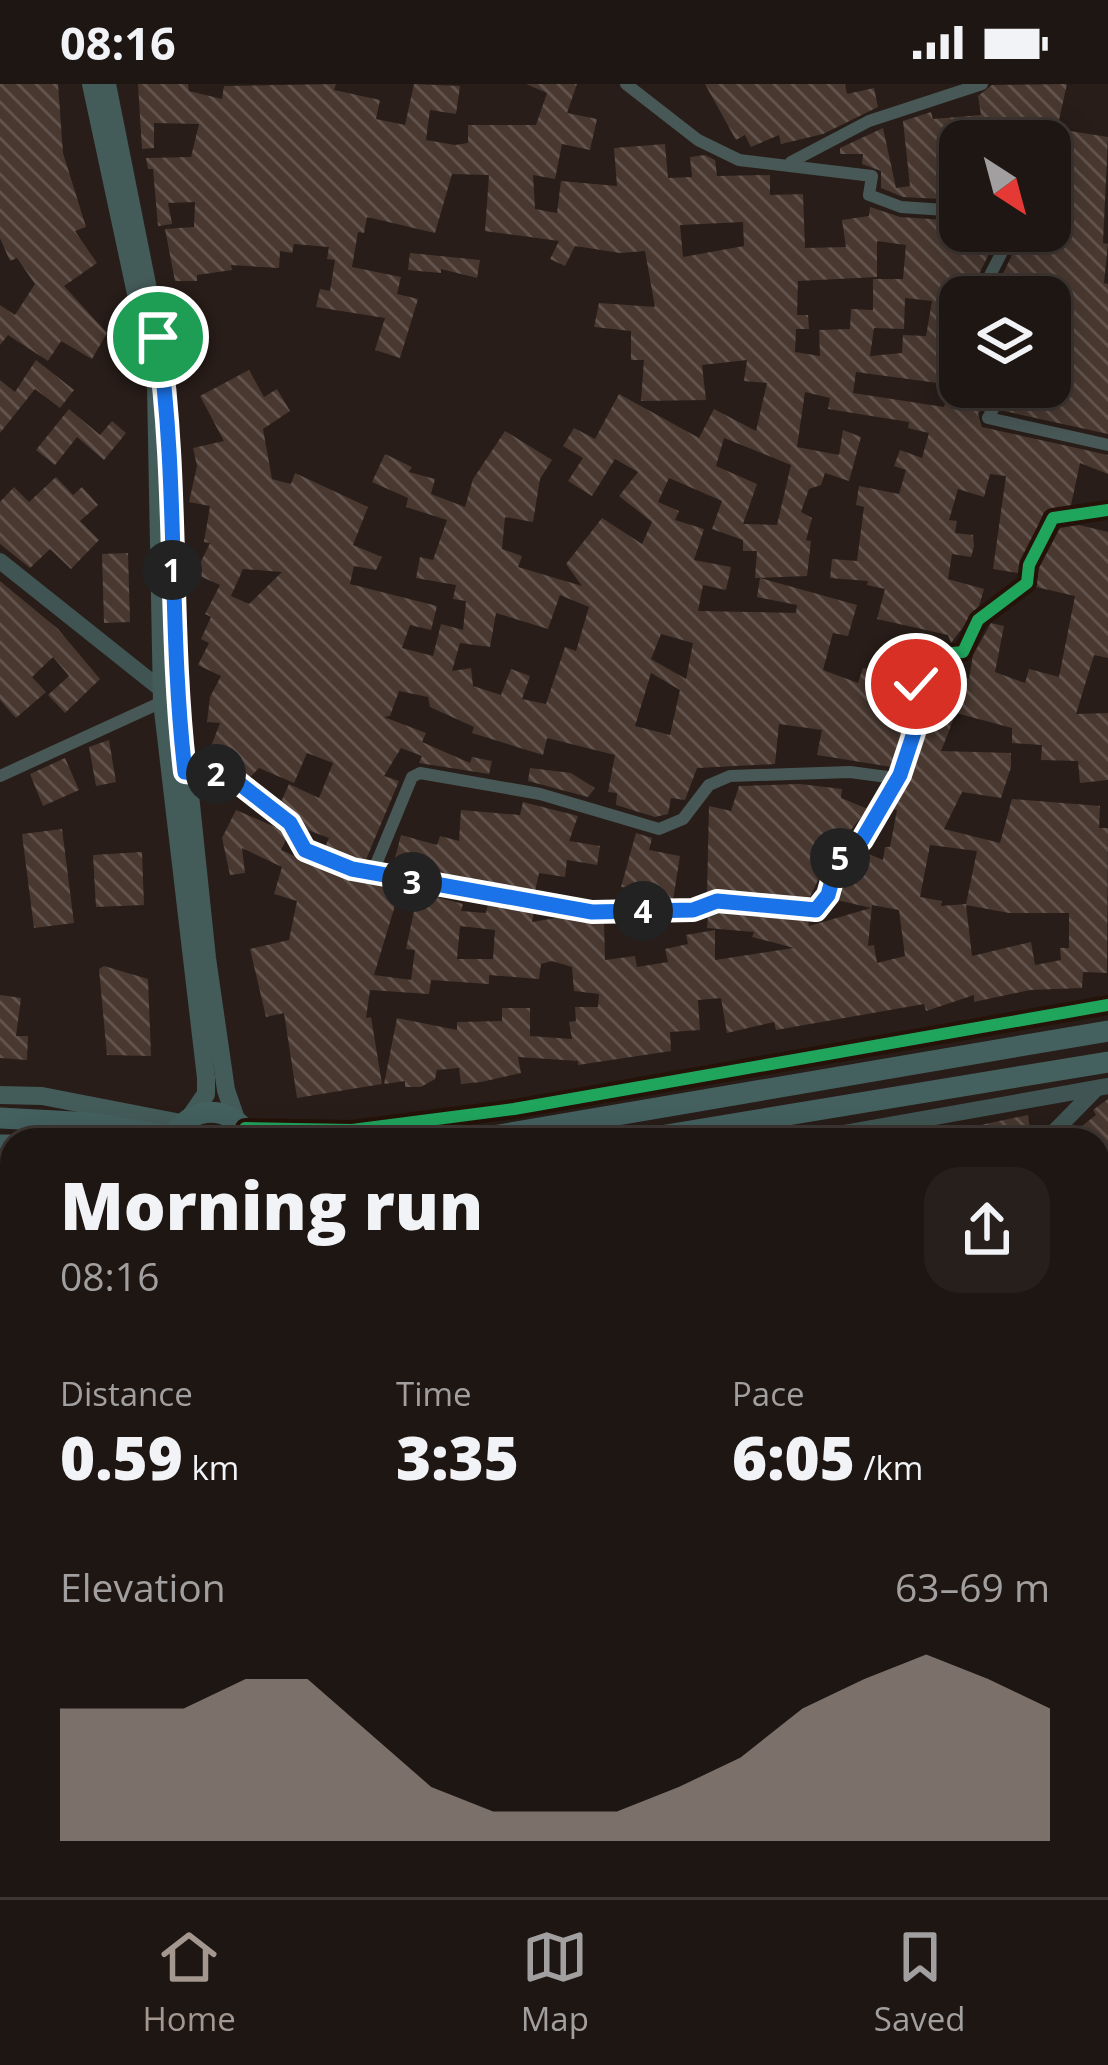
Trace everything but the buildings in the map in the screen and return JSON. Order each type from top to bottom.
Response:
[{"type":"highway","points":[[540,1128],[1108,1031]]},
{"type":"highway","points":[[709,1128],[1108,1062]]},
{"type":"highway","points":[[186,1128],[214,1111],[242,1128]]},
{"type":"highway","points":[[0,1118],[153,1128]]},
{"type":"main road","points":[[92,84],[155,387],[167,698],[206,1078],[206,1094],[184,1128]]},
{"type":"main road","points":[[107,84],[166,392],[167,698],[185,772],[223,1068],[244,1128]]},
{"type":"main road","points":[[0,1095],[41,1096],[175,1128]]},
{"type":"street","points":[[626,84],[720,152],[739,160],[872,176],[869,195],[901,207],[939,210]]},
{"type":"street","points":[[790,163],[869,121],[982,84]]},
{"type":"street","points":[[993,408],[988,418],[1108,446]]},
{"type":"street","points":[[185,772],[231,777],[290,823],[305,850],[372,874],[592,912],[693,910],[717,901],[816,910],[828,895],[838,859],[862,840],[895,778],[925,699],[916,684],[922,656],[963,652],[978,620],[1027,583],[1029,565],[1053,518],[1108,510]]},
{"type":"street","points":[[0,561],[167,698],[0,776]]},
{"type":"street","points":[[372,874],[412,776],[419,773],[540,794],[659,829],[683,819],[709,785],[730,776],[850,772],[895,778]]},
{"type":"street","points":[[367,1128],[514,1109],[1108,1005]]},
{"type":"street","points":[[874,1128],[1101,1088]]},
{"type":"street","points":[[1059,1128],[1101,1088]]},
{"type":"cycle path","points":[[185,772],[231,777],[290,823],[305,850],[352,870],[592,912],[693,910],[717,901],[816,910],[828,895],[839,859],[862,840],[900,775],[925,699],[916,684],[922,656],[963,652],[978,620],[1027,583],[1029,565],[1053,518],[1108,510]]},
{"type":"cycle path","points":[[367,1128],[514,1109],[1108,1005]]},
{"type":"route","points":[[158,337],[166,392],[172,616],[185,772],[231,777],[290,823],[305,850],[352,869],[473,895],[533,897],[592,912],[693,910],[717,901],[816,910],[828,895],[838,859],[862,840],[900,775],[925,699],[916,684]]}]
